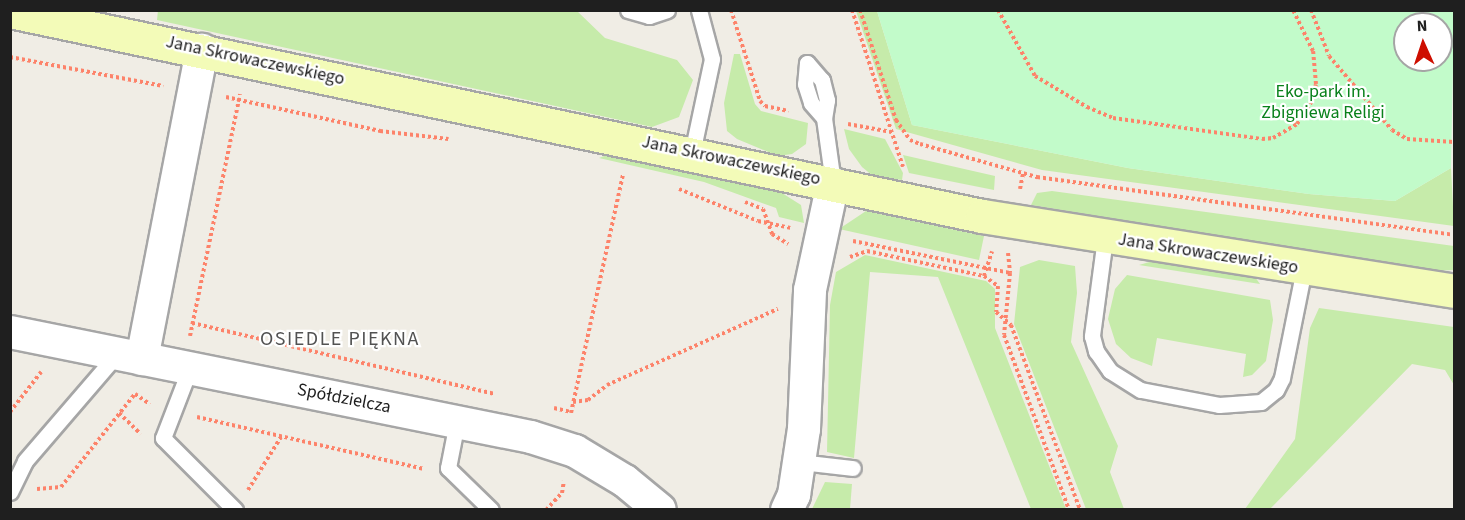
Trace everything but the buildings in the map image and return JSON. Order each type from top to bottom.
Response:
[{"type":"street","name":"Jana Skrowaczewskiego","points":[[10,11],[1105,238],[1455,291]]},
{"type":"street","points":[[129,356],[202,50]]},
{"type":"street","points":[[787,510],[800,462],[809,296],[833,183]]},
{"type":"street","name":"Spółdzielcza","points":[[10,332],[129,356],[189,356],[457,422],[531,437],[575,451],[626,481],[660,510]]},
{"type":"lane","points":[[628,10],[649,16],[667,10]]},
{"type":"lane","points":[[692,153],[712,59],[699,10]]},
{"type":"lane","points":[[824,118],[833,183]]},
{"type":"lane","points":[[1105,238],[1092,336],[1096,351],[1110,371],[1142,390],[1219,405],[1261,402],[1276,390],[1282,378],[1304,269]]},
{"type":"lane","points":[[10,492],[25,461],[129,356]]},
{"type":"lane","points":[[189,356],[163,438],[235,510]]},
{"type":"lane","points":[[457,422],[448,468],[491,510]]},
{"type":"lane","points":[[800,462],[854,468]]},
{"type":"path","points":[[852,10],[906,176]]},
{"type":"path","points":[[860,10],[900,128],[910,140],[920,144],[1030,175],[1455,235]]},
{"type":"path","points":[[998,10],[1035,76],[1087,107],[1113,118],[1262,139],[1273,138],[1297,124],[1313,99],[1316,84],[1313,51],[1293,10]]},
{"type":"path","points":[[1311,10],[1329,56],[1392,130],[1414,140],[1455,142]]},
{"type":"path","points":[[10,57],[155,85]]},
{"type":"path","points":[[189,356],[192,323],[237,100],[244,87]]},
{"type":"path","points":[[237,100],[380,131],[454,139]]},
{"type":"path","points":[[568,422],[624,167]]},
{"type":"path","points":[[611,173],[632,178]]},
{"type":"path","points":[[671,187],[820,244],[844,259],[867,251],[984,276],[998,286],[996,312],[1011,325],[1080,510]]},
{"type":"path","points":[[742,201],[763,209],[772,234],[794,248],[820,244],[1010,273]]},
{"type":"path","points":[[984,276],[993,250],[1008,253],[1010,273],[1004,335],[1069,510]]},
{"type":"path","points":[[573,402],[588,400],[607,385],[809,296]]},
{"type":"path","points":[[192,323],[502,395]]},
{"type":"path","points":[[10,412],[44,369]]},
{"type":"path","points":[[31,490],[61,487],[135,394],[152,406],[431,471]]},
{"type":"path","points":[[548,406],[571,412]]},
{"type":"path","points":[[245,494],[281,437]]},
{"type":"path","points":[[546,510],[562,493],[565,475]]},
{"type":"green space","points":[[158,10],[577,11],[605,38],[677,60],[693,80],[679,117],[652,127],[157,20]]},
{"type":"green space","points":[[856,11],[877,11],[912,125],[1128,168],[1309,194],[1395,201],[1451,168],[1454,226],[1042,170],[896,129]]},
{"type":"green space","name":"Eko-park im. Zbigniewa Religi","points":[[877,11],[1454,11],[1453,63],[1453,12],[1393,12],[1393,72],[1453,72],[1451,168],[1395,201],[1309,194],[1128,168],[912,125]]},
{"type":"green space","points":[[734,54],[740,54],[755,104],[761,111],[808,123],[806,144],[792,154],[778,156],[737,139],[727,131],[724,103]]},
{"type":"green space","points":[[844,129],[885,139],[903,173],[902,180],[873,176],[862,167],[849,149]]},
{"type":"green space","points":[[607,155],[782,193],[801,205],[804,223],[779,217],[776,208],[704,182],[599,158]]},
{"type":"green space","points":[[903,155],[995,176],[994,190],[909,173]]},
{"type":"green space","points":[[1052,191],[1454,246],[1454,270],[1433,271],[1031,205],[1037,193]]},
{"type":"green space","points":[[866,211],[984,236],[979,260],[839,229]]},
{"type":"green space","points":[[865,255],[986,281],[995,289],[995,328],[1066,509],[1031,509],[938,277],[870,272],[854,458],[827,452],[830,305],[836,272]]},
{"type":"green space","points":[[1039,260],[1075,266],[1077,293],[1071,342],[1118,446],[1110,472],[1124,509],[1086,509],[1014,324],[1020,267]]},
{"type":"green space","points":[[1153,261],[1255,277],[1260,284],[1139,265]]},
{"type":"green space","points":[[1127,275],[1270,300],[1273,320],[1266,361],[1252,375],[1243,377],[1246,354],[1157,338],[1152,366],[1131,358],[1116,344],[1108,319],[1115,289]]},
{"type":"green space","points":[[1319,308],[1454,327],[1454,385],[1445,370],[1412,364],[1270,509],[1245,509],[1295,439],[1310,328]]},
{"type":"green space","points":[[825,482],[852,484],[850,509],[812,509]]},
{"type":"district","name":"OSIEDLE PIĘKNA","points":[[340,339]]}]
